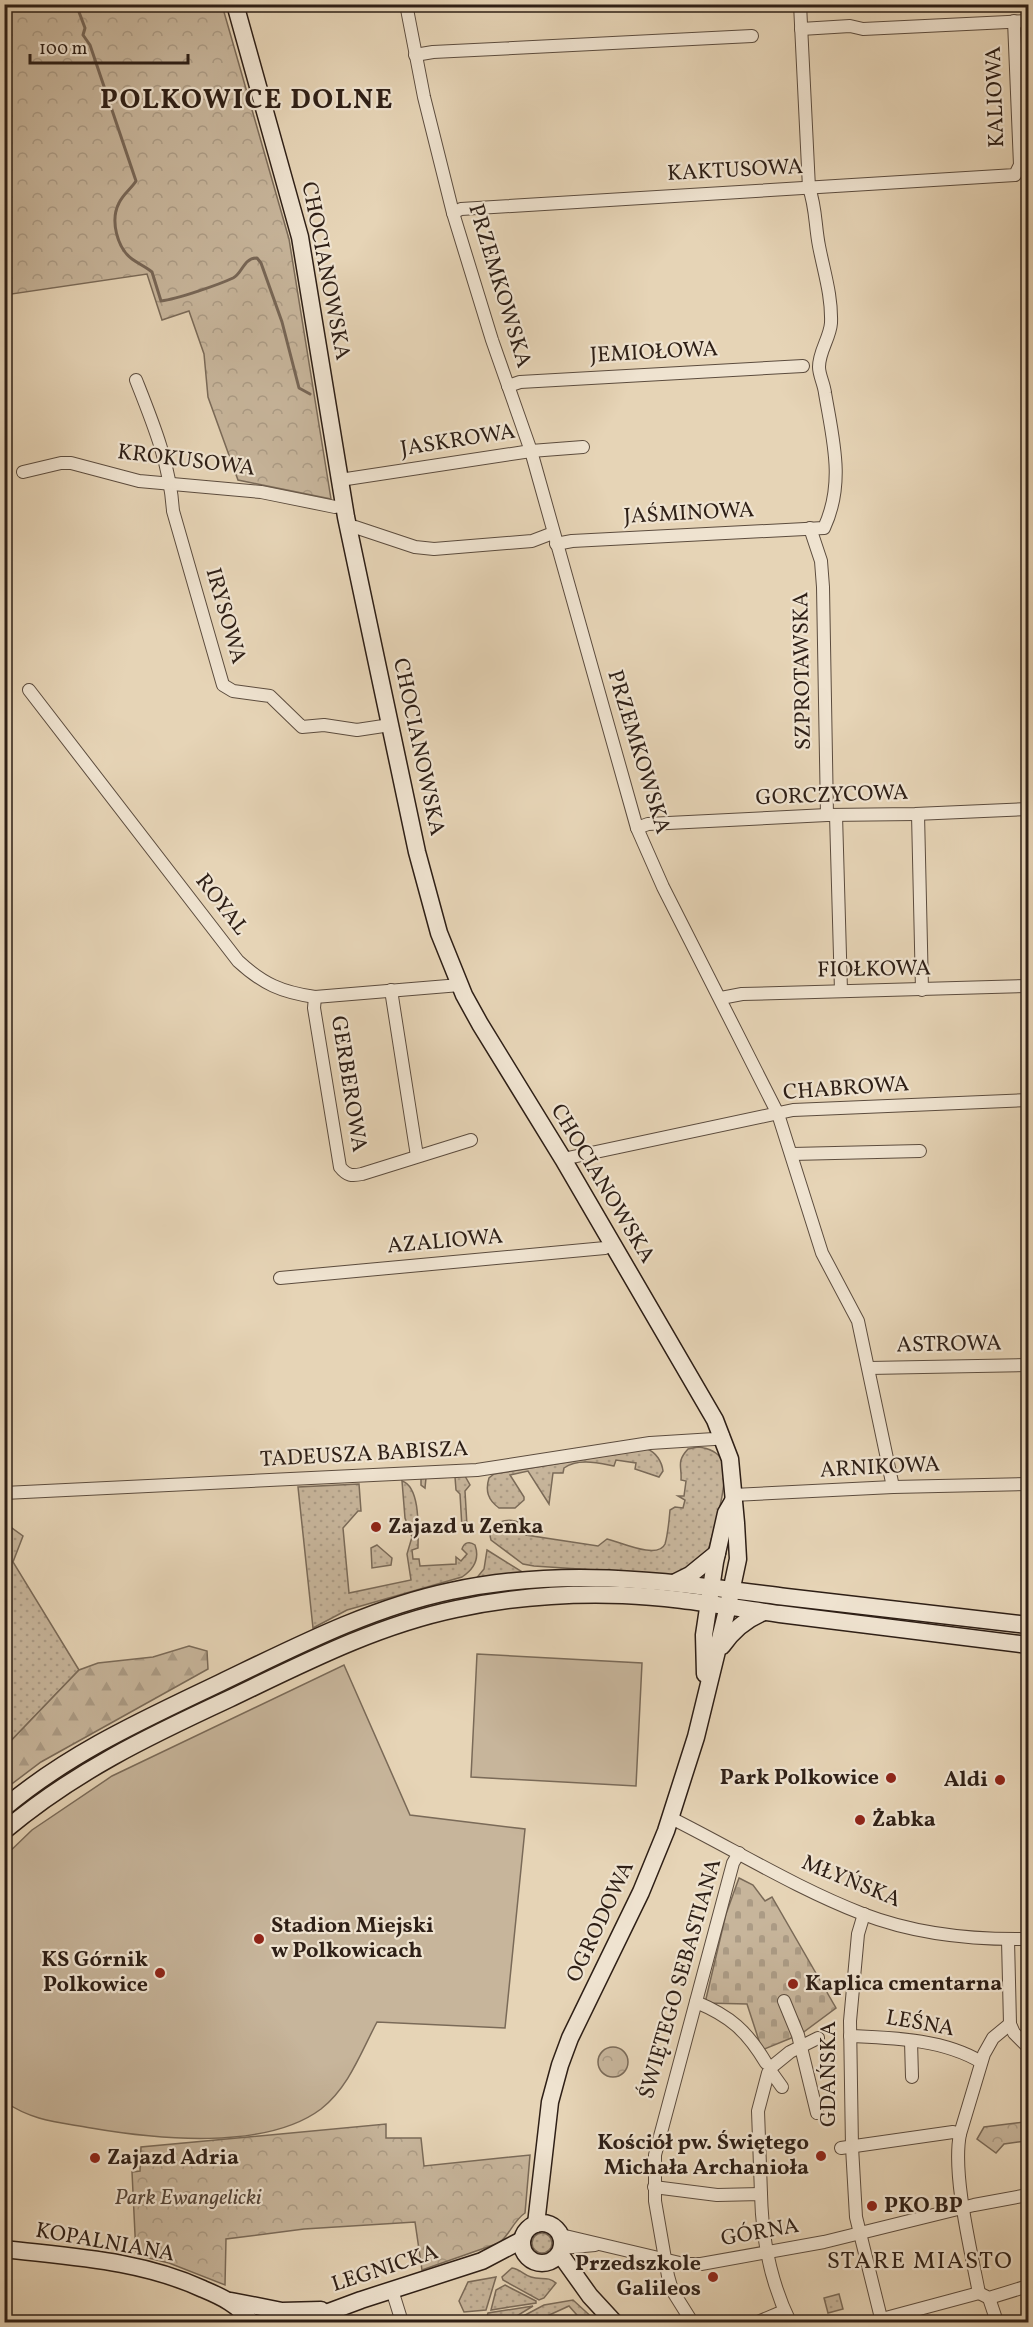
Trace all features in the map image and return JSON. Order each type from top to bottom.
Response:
[{"type":"street","name":"CHOCIANOWSKA","points":[[235,4],[300,237],[348,529],[428,896],[439,933],[460,985],[480,1024],[563,1159],[723,1436]]},
{"type":"street","name":"PRZEMKOWSKA","points":[[406,4],[415,56],[453,213],[531,451],[637,828],[663,887],[778,1114],[822,1253],[858,1321],[870,1368],[893,1487]]},
{"type":"street","points":[[800,4],[809,188]]},
{"type":"street","name":"KALIOWA","points":[[1014,21],[1018,171]]},
{"type":"street","name":"KALIOWA","points":[[801,28],[850,26],[863,29],[1029,21]]},
{"type":"street","points":[[415,56],[433,52],[752,36]]},
{"type":"street","name":"KAKTUSOWA","points":[[453,213],[461,209],[1015,175],[1018,171]]},
{"type":"street","name":"JAŚMINOWA","points":[[348,529],[356,527],[415,547],[434,549],[555,539],[572,541],[824,528],[831,513],[837,482],[828,407],[819,368],[831,320],[829,284],[818,243],[814,204],[809,188]]},
{"type":"street","name":"JEMIOŁOWA","points":[[508,386],[520,382],[803,366]]},
{"type":"street","points":[[136,380],[167,462],[171,484]]},
{"type":"street","name":"JASKROWA","points":[[340,480],[531,451],[583,447]]},
{"type":"street","name":"KROKUSOWA","points":[[23,472],[61,463],[71,463],[139,481],[261,492],[335,507],[344,505]]},
{"type":"street","name":"IRYSOWA","points":[[171,484],[173,511],[223,685],[233,691],[270,696],[302,727],[324,725],[357,730],[390,725]]},
{"type":"street","name":"SZPROTAWSKA","points":[[810,528],[821,561],[823,586],[831,815],[841,991]]},
{"type":"street","name":"ROYAL","points":[[29,690],[238,961],[261,980],[291,993],[315,997],[460,985]]},
{"type":"street","name":"GORCZYCOWA","points":[[637,828],[648,825],[831,815],[1029,810]]},
{"type":"street","points":[[918,814],[922,990]]},
{"type":"street","name":"FIOŁKOWA","points":[[721,998],[742,994],[1029,986]]},
{"type":"street","points":[[391,990],[417,1156]]},
{"type":"street","name":"GERBEROWA","points":[[315,997],[314,1008],[340,1167],[345,1173],[352,1176],[471,1140]]},
{"type":"street","name":"CHABROWA","points":[[563,1159],[793,1110],[1029,1100]]},
{"type":"street","points":[[792,1154],[920,1151]]},
{"type":"street","name":"AZALIOWA","points":[[280,1278],[606,1248],[613,1244]]},
{"type":"street","name":"ASTROWA","points":[[870,1368],[1029,1365]]},
{"type":"street","points":[[723,1436],[732,1467],[738,1559],[728,1606]]},
{"type":"street","name":"TADEUSZA BABISZA","points":[[4,1493],[477,1470],[650,1443],[714,1439],[723,1436]]},
{"type":"street","name":"ARNIKOWA","points":[[733,1498],[893,1487],[1029,1484]]},
{"type":"street","points":[[712,1588],[726,1513],[733,1498]]},
{"type":"street","points":[[676,1582],[690,1575],[717,1553]]},
{"type":"street","points":[[738,1559],[750,1580],[766,1594]]},
{"type":"street","points":[[4,1808],[22,1793],[95,1745],[292,1649],[387,1609],[451,1591],[544,1578],[615,1577],[676,1582],[1029,1625]]},
{"type":"street","name":"OGRODOWA","points":[[704,1702],[704,1635],[712,1588]]},
{"type":"street","points":[[4,1831],[35,1805],[92,1767],[139,1741],[338,1647],[393,1626],[457,1609],[560,1595],[624,1595],[728,1606],[1029,1645]]},
{"type":"street","points":[[682,1601],[695,1616],[704,1635]]},
{"type":"street","name":"OGRODOWA","points":[[542,2223],[544,2162],[550,2102],[560,2065],[570,2038],[641,1893],[671,1818],[696,1737],[728,1606]]},
{"type":"street","points":[[717,1653],[734,1631],[751,1617],[764,1611]]},
{"type":"street","name":"MŁYŃSKA","points":[[671,1818],[817,1895],[864,1914],[937,1933],[986,1939],[1029,1939]]},
{"type":"street","name":"ŚWIĘTEGO SEBASTIANA","points":[[692,2322],[672,2290],[665,2259],[654,2187],[655,2155],[733,1863],[739,1853]]},
{"type":"street","name":"GDAŃSKA","points":[[864,1914],[858,1934],[850,2036],[847,2147],[856,2217],[882,2321]]},
{"type":"street","points":[[1008,1940],[1010,2024],[1014,2033],[1029,2047]]},
{"type":"street","points":[[784,2001],[801,2047],[818,2113]]},
{"type":"street","points":[[696,2002],[719,2011],[738,2025],[782,2087]]},
{"type":"street","points":[[997,2322],[984,2296],[964,2208],[958,2160],[960,2134],[981,2062],[993,2038],[1010,2024]]},
{"type":"street","name":"LEŚNA","points":[[850,2036],[911,2041],[947,2048],[981,2062]]},
{"type":"street","points":[[758,2322],[787,2317],[767,2253],[762,2227],[759,2111],[770,2068],[785,2055],[818,2038]]},
{"type":"street","points":[[911,2041],[912,2077]]},
{"type":"street","points":[[847,2147],[953,2132],[960,2134]]},
{"type":"street","points":[[654,2187],[717,2195],[761,2194]]},
{"type":"street","name":"GÓRNA","points":[[558,2250],[602,2244],[693,2265],[767,2253],[1029,2195]]},
{"type":"street","points":[[558,2250],[537,2263],[524,2248],[527,2230],[542,2223],[558,2230],[558,2250],[590,2296],[614,2322]]},
{"type":"street","name":"LEGNICKA","points":[[302,2322],[334,2309],[524,2248]]},
{"type":"street","name":"KOPALNIANA","points":[[4,2249],[77,2257],[146,2268],[174,2276],[229,2300],[251,2322]]},
{"type":"street","points":[[882,2321],[1029,2286]]},
{"type":"street","points":[[392,2290],[402,2322]]},
{"type":"street","points":[[229,2300],[282,2311],[334,2309]]},
{"type":"street","points":[[229,2300],[239,2322]]},
{"type":"green space","points":[[4,5],[222,5],[289,239],[331,499],[238,480],[208,397],[204,354],[189,311],[162,320],[147,274],[5,295]]},
{"type":"green space","points":[[698,1447],[712,1450],[722,1460],[723,1491],[708,1551],[696,1563],[680,1572],[669,1575],[534,1566],[523,1564],[491,1540],[490,1534],[495,1524],[512,1520],[523,1524],[526,1535],[598,1546],[607,1539],[647,1550],[661,1549],[666,1540],[670,1510],[675,1507],[683,1508],[685,1500],[678,1496],[684,1496],[686,1481],[681,1480],[682,1457],[688,1449]]},
{"type":"green space","points":[[647,1449],[656,1455],[661,1464],[663,1471],[659,1477],[635,1469],[636,1463],[616,1460],[614,1466],[582,1462],[564,1468],[563,1473],[553,1473],[549,1504],[528,1471],[510,1475],[524,1497],[524,1500],[515,1508],[499,1508],[488,1495],[489,1478],[494,1474]]},
{"type":"green space","points":[[465,1476],[470,1485],[465,1491],[467,1526],[462,1528],[460,1494],[456,1490],[455,1477],[426,1478],[425,1488],[421,1485],[421,1478]]},
{"type":"green space","points":[[402,1481],[413,1492],[417,1510],[418,1548],[412,1550],[413,1559],[419,1559],[420,1566],[456,1564],[456,1557],[461,1561],[467,1554],[462,1549],[469,1543],[475,1545],[477,1555],[473,1567],[462,1577],[347,1610],[313,1628],[298,1487],[359,1484],[361,1511],[358,1511],[343,1528],[349,1593],[411,1580],[407,1554],[412,1537],[405,1518]]},
{"type":"green space","points":[[5,1523],[23,1536],[13,1562],[79,1670],[5,1747]]},
{"type":"green space","points":[[377,1545],[392,1558],[391,1565],[372,1568],[371,1548]]},
{"type":"green space","points":[[487,1550],[524,1573],[475,1580],[484,1569]]},
{"type":"green space","points":[[189,1646],[207,1651],[208,1669],[41,1762],[5,1789],[5,1747],[79,1670],[98,1663],[153,1657]]},
{"type":"green space","points":[[477,1654],[642,1663],[636,1786],[471,1777]]},
{"type":"green space","name":"Stadion Miejski w Polkowicach","points":[[344,1665],[410,1815],[525,1829],[505,2028],[377,2022],[347,2080],[321,2109],[298,2122],[270,2131],[240,2136],[177,2138],[117,2132],[46,2120],[5,2102],[5,1856],[32,1830],[112,1776]]},
{"type":"green space","points":[[739,1878],[753,1885],[765,1901],[772,1897],[836,2008],[801,2034],[762,2050],[747,2004],[705,2003],[726,1914]]},
{"type":"green space","points":[[613,2047],[619,2048],[627,2056],[627,2068],[619,2076],[613,2077],[607,2076],[599,2068],[598,2062],[599,2056],[607,2048]]},
{"type":"green space","points":[[1024,2122],[1026,2141],[1004,2144],[996,2153],[977,2139],[984,2127]]},
{"type":"green space","name":"Park Ewangelicki","points":[[386,2124],[386,2138],[421,2138],[424,2166],[530,2155],[525,2213],[499,2243],[422,2270],[415,2222],[304,2229],[226,2239],[225,2285],[169,2263],[136,2255],[132,2172],[140,2171],[141,2147]]},
{"type":"green space","points":[[542,2233],[549,2236],[552,2243],[549,2250],[542,2253],[535,2250],[532,2243],[535,2236]]},
{"type":"green space","points":[[512,2268],[531,2277],[556,2283],[544,2298],[539,2300],[503,2280],[502,2277]]},
{"type":"green space","points":[[496,2277],[486,2310],[464,2312],[459,2301],[468,2282]]},
{"type":"green space","points":[[505,2285],[536,2303],[491,2310],[496,2290]]},
{"type":"green space","points":[[839,2294],[843,2309],[828,2313],[824,2298]]},
{"type":"green space","points":[[573,2300],[597,2322],[583,2322],[569,2306],[534,2322],[512,2322],[544,2305]]},
{"type":"green space","points":[[533,2306],[507,2322],[485,2322],[488,2313]]},
{"type":"waterway","points":[[76,4],[85,28],[83,35],[90,45],[136,181],[116,210],[116,233],[122,248],[132,259],[152,272],[161,301],[177,298],[233,278],[249,260],[257,258],[261,263],[282,322],[299,388],[310,394]]},
{"type":"place","name":"Zajazd u Zenka","points":[[376,1527]]},
{"type":"place","name":"Park Polkowice","points":[[891,1778]]},
{"type":"place","name":"Aldi","points":[[1000,1780]]},
{"type":"place","name":"Żabka","points":[[860,1820]]},
{"type":"place","name":"Stadion Miejski w Polkowicach","points":[[259,1939]]},
{"type":"place","name":"KS Górnik Polkowice","points":[[160,1973]]},
{"type":"place","name":"Kaplica cmentarna","points":[[793,1984]]},
{"type":"place","name":"Kościół pw. Świętego Michała Archanioła","points":[[821,2156]]},
{"type":"place","name":"Zajazd Adria","points":[[95,2158]]},
{"type":"place","name":"PKO BP","points":[[872,2206]]},
{"type":"place","name":"Przedszkole Galileos","points":[[713,2277]]},
{"type":"district","name":"POLKOWICE DOLNE","points":[[247,100]]},
{"type":"district","name":"STARE MIASTO","points":[[920,2262]]}]
